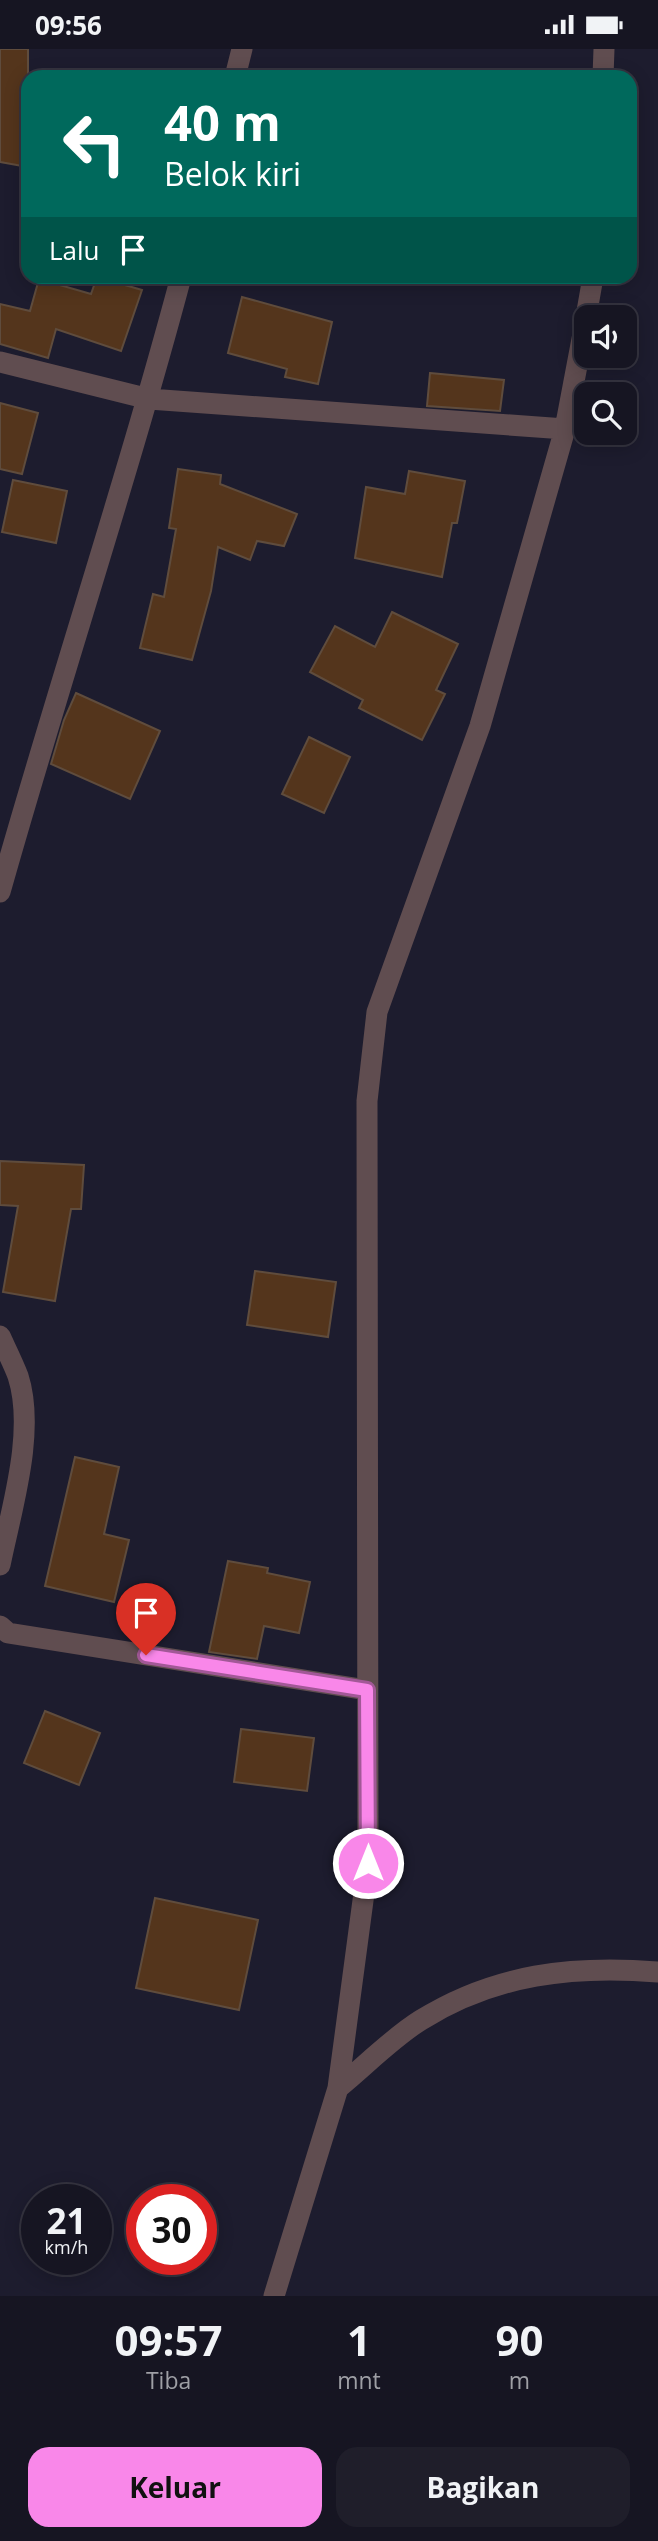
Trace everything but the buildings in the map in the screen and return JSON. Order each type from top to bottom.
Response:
[{"type":"street","points":[[237,70],[242,49]]},
{"type":"street","points":[[603,70],[604,49]]},
{"type":"street","points":[[0,892],[43,739],[149,399],[179,284]]},
{"type":"street","points":[[588,305],[592,284]]},
{"type":"street","points":[[0,362],[149,399],[565,429]]},
{"type":"street","points":[[274,2296],[338,2088],[368,1863],[368,1101],[377,1012],[480,726],[565,429],[576,368]]},
{"type":"street","points":[[0,1336],[19,1378],[24,1420],[21,1464],[0,1565]]},
{"type":"street","points":[[0,1626],[8,1633],[367,1690]]},
{"type":"street","points":[[338,2088],[420,2020],[489,1986],[565,1971],[658,1972]]},
{"type":"route","points":[[146,1655],[367,1690],[368,1863]]}]
